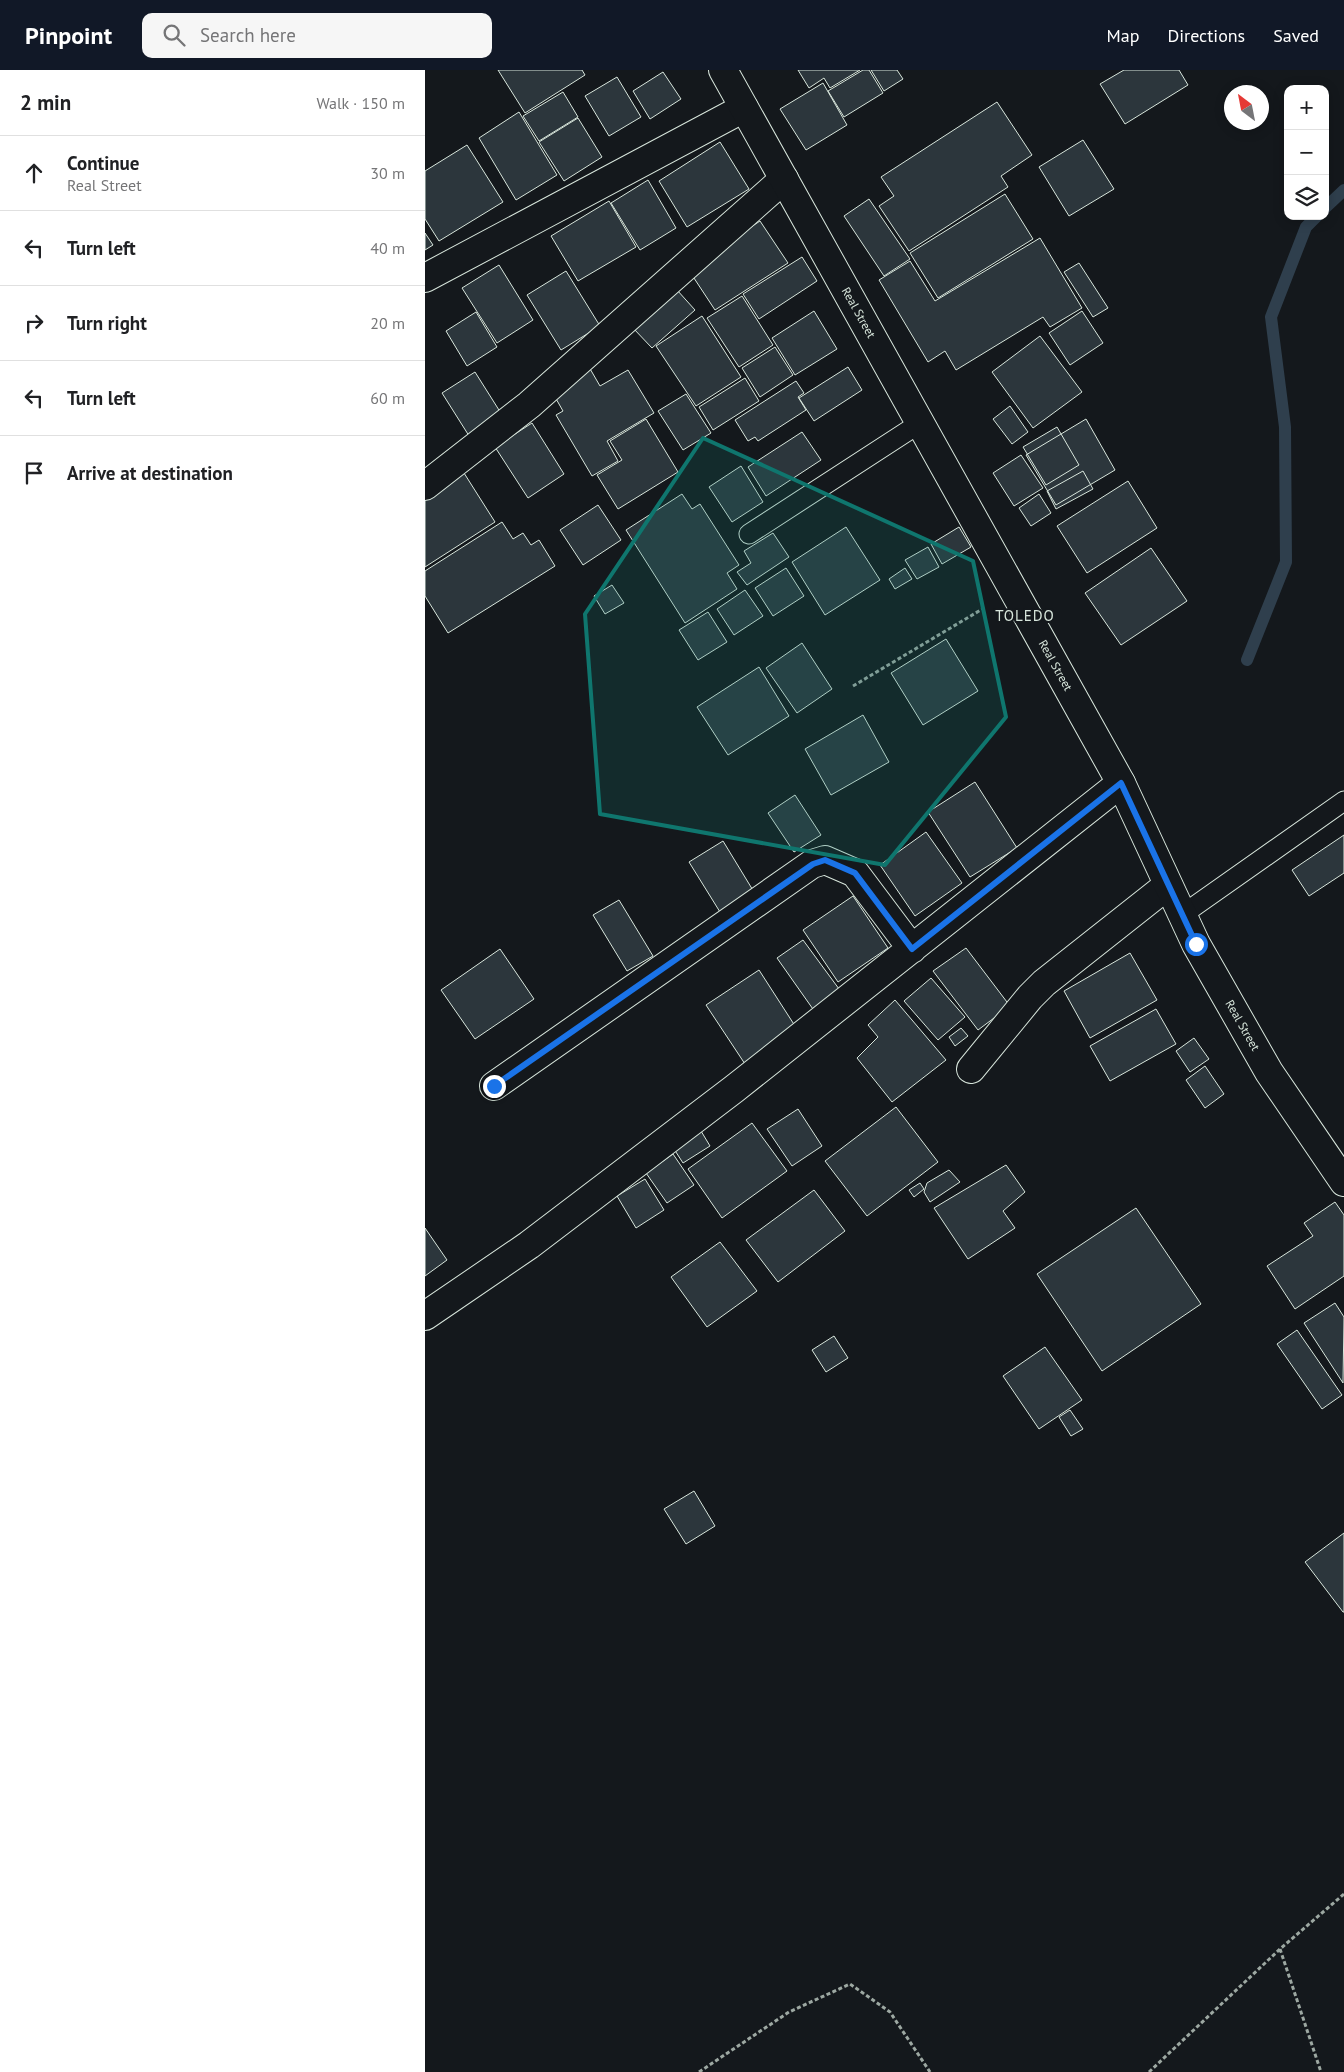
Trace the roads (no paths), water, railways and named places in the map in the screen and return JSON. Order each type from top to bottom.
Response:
[{"type":"street","name":"Real Street","points":[[723,70],[1121,783],[1196,944],[1269,1072],[1344,1182]]},
{"type":"street","points":[[425,278],[744,108]]},
{"type":"street","points":[[425,486],[529,406],[783,179]]},
{"type":"street","points":[[425,1316],[529,1245],[734,1089],[1121,783]]},
{"type":"street","points":[[494,1086],[813,864],[825,860],[855,873],[912,949]]},
{"type":"street","points":[[971,1070],[1030,997],[1044,983],[1168,885]]},
{"type":"lane","points":[[749,534],[920,423]]},
{"type":"lane","points":[[1183,915],[1344,801]]},
{"type":"waterway","points":[[1329,204],[1344,190]]},
{"type":"waterway","points":[[1247,660],[1286,562],[1285,427],[1271,317],[1306,227],[1313,220]]},
{"type":"district","name":"TOLEDO","points":[[1025,616]]}]
